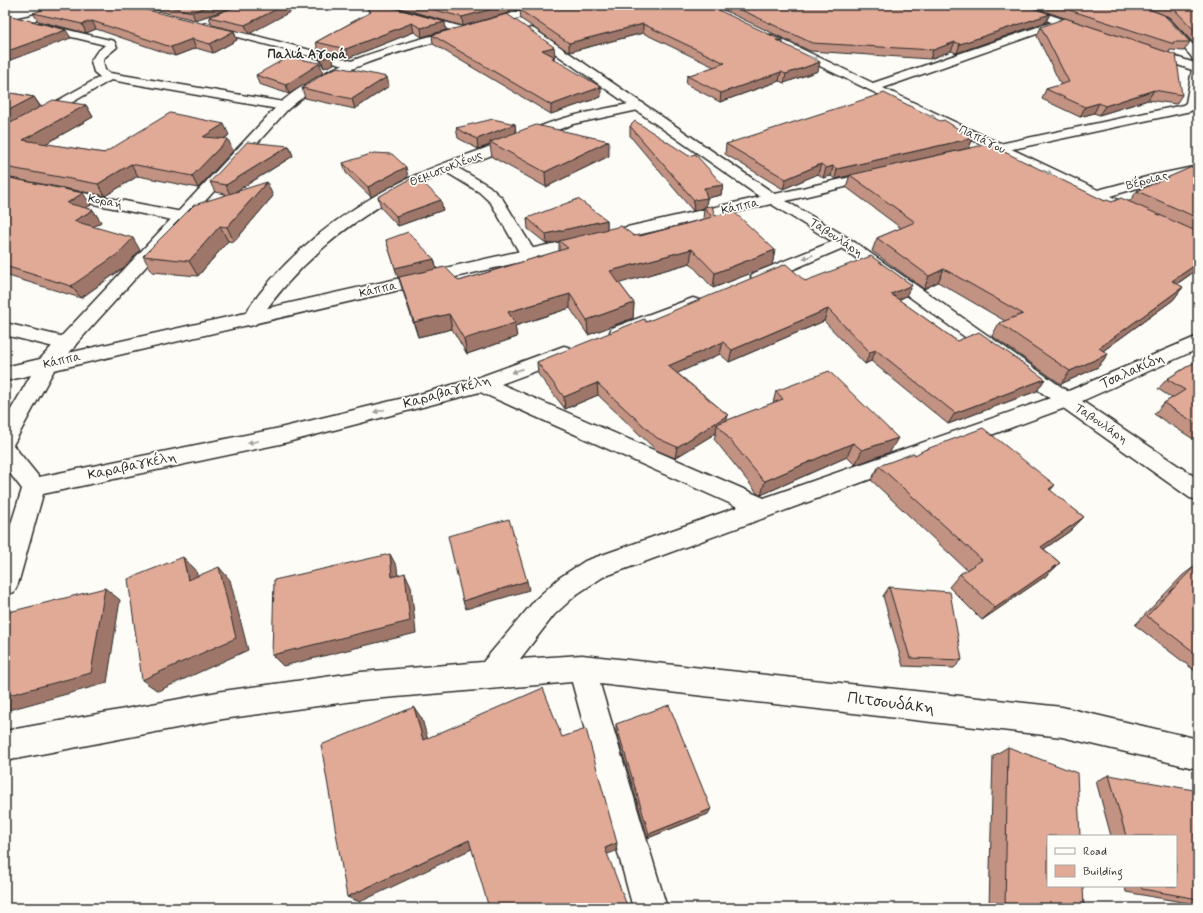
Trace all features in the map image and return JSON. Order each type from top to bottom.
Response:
[{"type":"street","points":[[5,24],[46,14],[64,5]]},
{"type":"street","points":[[371,5],[462,30]]},
{"type":"street","points":[[5,439],[47,364],[284,106],[300,92],[321,78],[352,64],[394,49],[553,5]]},
{"type":"street","points":[[1011,5],[1092,33]]},
{"type":"street","points":[[950,158],[996,147],[1187,108],[1192,104],[1198,61],[1164,20],[1126,5]]},
{"type":"street","points":[[218,18],[199,24],[352,64]]},
{"type":"street","name":"Ταβουλάρη","points":[[510,18],[773,199],[844,242],[1066,400],[1198,491]]},
{"type":"street","points":[[18,21],[110,43],[111,46],[100,56],[97,61],[100,72],[110,76],[284,106]]},
{"type":"street","points":[[873,87],[1061,22]]},
{"type":"street","name":"Παπάγου","points":[[759,32],[1144,218]]},
{"type":"street","points":[[1137,48],[1198,61]]},
{"type":"street","points":[[5,135],[110,76]]},
{"type":"street","name":"Θεμιστοκλέους","points":[[250,320],[260,302],[273,286],[312,249],[388,194],[447,167],[566,122],[639,106]]},
{"type":"street","points":[[447,167],[491,194],[529,255]]},
{"type":"street","name":"Βέροιας","points":[[1096,195],[1150,180],[1198,170]]},
{"type":"street","name":"Κάππα","points":[[5,374],[250,320],[889,172]]},
{"type":"street","name":"Κοραή","points":[[5,182],[182,217]]},
{"type":"street","points":[[746,283],[844,242]]},
{"type":"street","points":[[600,339],[710,297]]},
{"type":"street","points":[[5,329],[66,344]]},
{"type":"street","name":"Τσαλακίδη","points":[[490,676],[545,607],[568,586],[594,569],[1066,400],[1198,342]]},
{"type":"street","name":"Καραβαγκέλη","points":[[34,487],[280,436],[482,384],[578,348]]},
{"type":"street","points":[[482,384],[763,508]]},
{"type":"street","points":[[5,451],[34,487],[5,584]]},
{"type":"street","points":[[582,668],[650,908]]},
{"type":"street","name":"Πιτσουδάκη","points":[[5,746],[223,705],[361,686],[582,668],[1062,722],[1198,754]]},
{"type":"building","points":[[56,5],[126,5],[234,31],[210,44],[192,39],[171,47],[92,21],[82,24],[33,13]]},
{"type":"building","points":[[162,5],[213,5],[192,12]]},
{"type":"building","points":[[285,5],[245,25],[209,17],[237,6]]},
{"type":"building","points":[[367,5],[383,5],[445,22],[421,28],[412,23],[346,49],[316,42],[371,12]]},
{"type":"building","points":[[416,5],[507,5],[462,17]]},
{"type":"building","points":[[540,5],[708,5],[783,41],[776,40],[820,62],[786,74],[781,72],[721,93],[687,76],[725,63],[643,24],[569,43],[520,10]]},
{"type":"building","points":[[731,5],[1024,5],[1050,14],[960,44],[955,42],[933,50],[812,43]]},
{"type":"building","points":[[1054,5],[1138,5],[1164,15],[1190,42],[1173,42],[1174,44]]},
{"type":"building","points":[[1164,5],[1198,5],[1198,34],[1174,9]]},
{"type":"building","points":[[507,14],[554,47],[542,50],[555,57],[552,58],[601,87],[551,105],[432,35]]},
{"type":"building","points":[[5,15],[8,15],[66,30],[5,52]]},
{"type":"building","points":[[1065,18],[1176,55],[1182,95],[1154,90],[1105,106],[1099,103],[1085,107],[1046,89],[1069,82],[1041,27]]},
{"type":"building","points":[[317,52],[332,55],[321,59]]},
{"type":"building","points":[[288,57],[320,63],[286,85],[256,75]]},
{"type":"building","points":[[338,67],[387,77],[352,99],[302,88],[325,73]]},
{"type":"building","points":[[5,92],[34,97],[5,112]]},
{"type":"building","points":[[884,93],[940,121],[944,120],[973,138],[837,169],[833,166],[826,168],[821,164],[786,179],[726,144]]},
{"type":"building","points":[[53,100],[86,105],[23,140],[104,153],[170,113],[224,124],[203,137],[228,139],[192,176],[131,164],[98,184],[5,167],[5,126]]},
{"type":"building","points":[[493,119],[515,124],[477,139],[456,128]]},
{"type":"building","points":[[635,121],[689,156],[695,154],[723,185],[704,188],[707,198],[694,200],[630,126]]},
{"type":"building","points":[[536,125],[609,141],[545,172],[490,142]]},
{"type":"building","points":[[247,142],[289,146],[226,185],[210,182]]},
{"type":"building","points":[[988,144],[1105,201],[1107,200],[1112,202],[1121,198],[1198,232],[1198,263],[1172,281],[1183,287],[1099,348],[1108,354],[1070,371],[999,323],[1023,314],[944,269],[929,276],[877,238],[915,222],[850,175]]},
{"type":"building","points":[[374,153],[392,154],[406,167],[368,187],[343,163]]},
{"type":"building","points":[[1198,165],[1198,218],[1137,191],[1194,166]]},
{"type":"building","points":[[416,176],[441,200],[396,216],[378,197]]},
{"type":"building","points":[[5,177],[83,193],[67,203],[93,210],[74,221],[133,238],[118,254],[71,286],[5,266]]},
{"type":"building","points":[[267,182],[227,227],[220,226],[189,261],[143,256],[194,205]]},
{"type":"building","points":[[578,199],[607,220],[546,234],[527,218]]},
{"type":"building","points":[[712,206],[715,216],[733,211],[775,250],[715,273],[692,249],[610,271],[634,303],[587,320],[570,294],[508,312],[515,323],[464,339],[449,314],[414,322],[399,277],[445,267],[459,281],[568,248],[559,241],[621,226],[634,236],[640,236],[712,217],[704,207]]},
{"type":"building","points":[[408,232],[434,259],[395,268],[386,240]]},
{"type":"building","points":[[871,256],[912,285],[891,294],[957,341],[979,332],[1045,379],[955,413],[876,350],[870,352],[828,309],[732,350],[723,342],[668,366],[728,415],[677,447],[657,438],[597,383],[564,397],[537,362],[644,319],[646,322],[786,264],[805,281]]},
{"type":"building","points":[[1198,360],[1198,425],[1164,403],[1185,390],[1167,379]]},
{"type":"building","points":[[829,371],[898,438],[862,450],[853,443],[765,481],[717,424],[783,399],[776,391]]},
{"type":"building","points":[[983,428],[1055,485],[1049,489],[1084,517],[1041,547],[1060,563],[995,608],[960,574],[982,560],[879,466],[914,453],[915,455],[924,450]]},
{"type":"building","points":[[509,519],[527,581],[463,601],[448,536]]},
{"type":"building","points":[[390,554],[392,577],[405,573],[410,621],[272,655],[274,580]]},
{"type":"building","points":[[183,557],[188,580],[219,567],[236,638],[142,680],[128,579]]},
{"type":"building","points":[[1195,566],[1198,567],[1198,655],[1147,616]]},
{"type":"building","points":[[889,587],[950,592],[962,660],[910,658]]},
{"type":"building","points":[[105,588],[91,673],[5,696],[5,613]]},
{"type":"building","points":[[543,688],[562,737],[586,729],[617,843],[605,848],[628,908],[489,908],[469,840],[347,897],[321,745],[414,707],[423,740]]},
{"type":"building","points":[[669,705],[711,809],[649,834],[616,724]]},
{"type":"building","points":[[1008,747],[1077,773],[1080,835],[1047,835],[1047,887],[1083,887],[1084,908],[1005,908]]},
{"type":"building","points":[[1109,775],[1194,790],[1198,800],[1198,899],[1142,889],[1141,887],[1177,887],[1177,835],[1126,835]]},
{"type":"district","name":"Παλιά Αγορά","points":[[307,54]]}]
